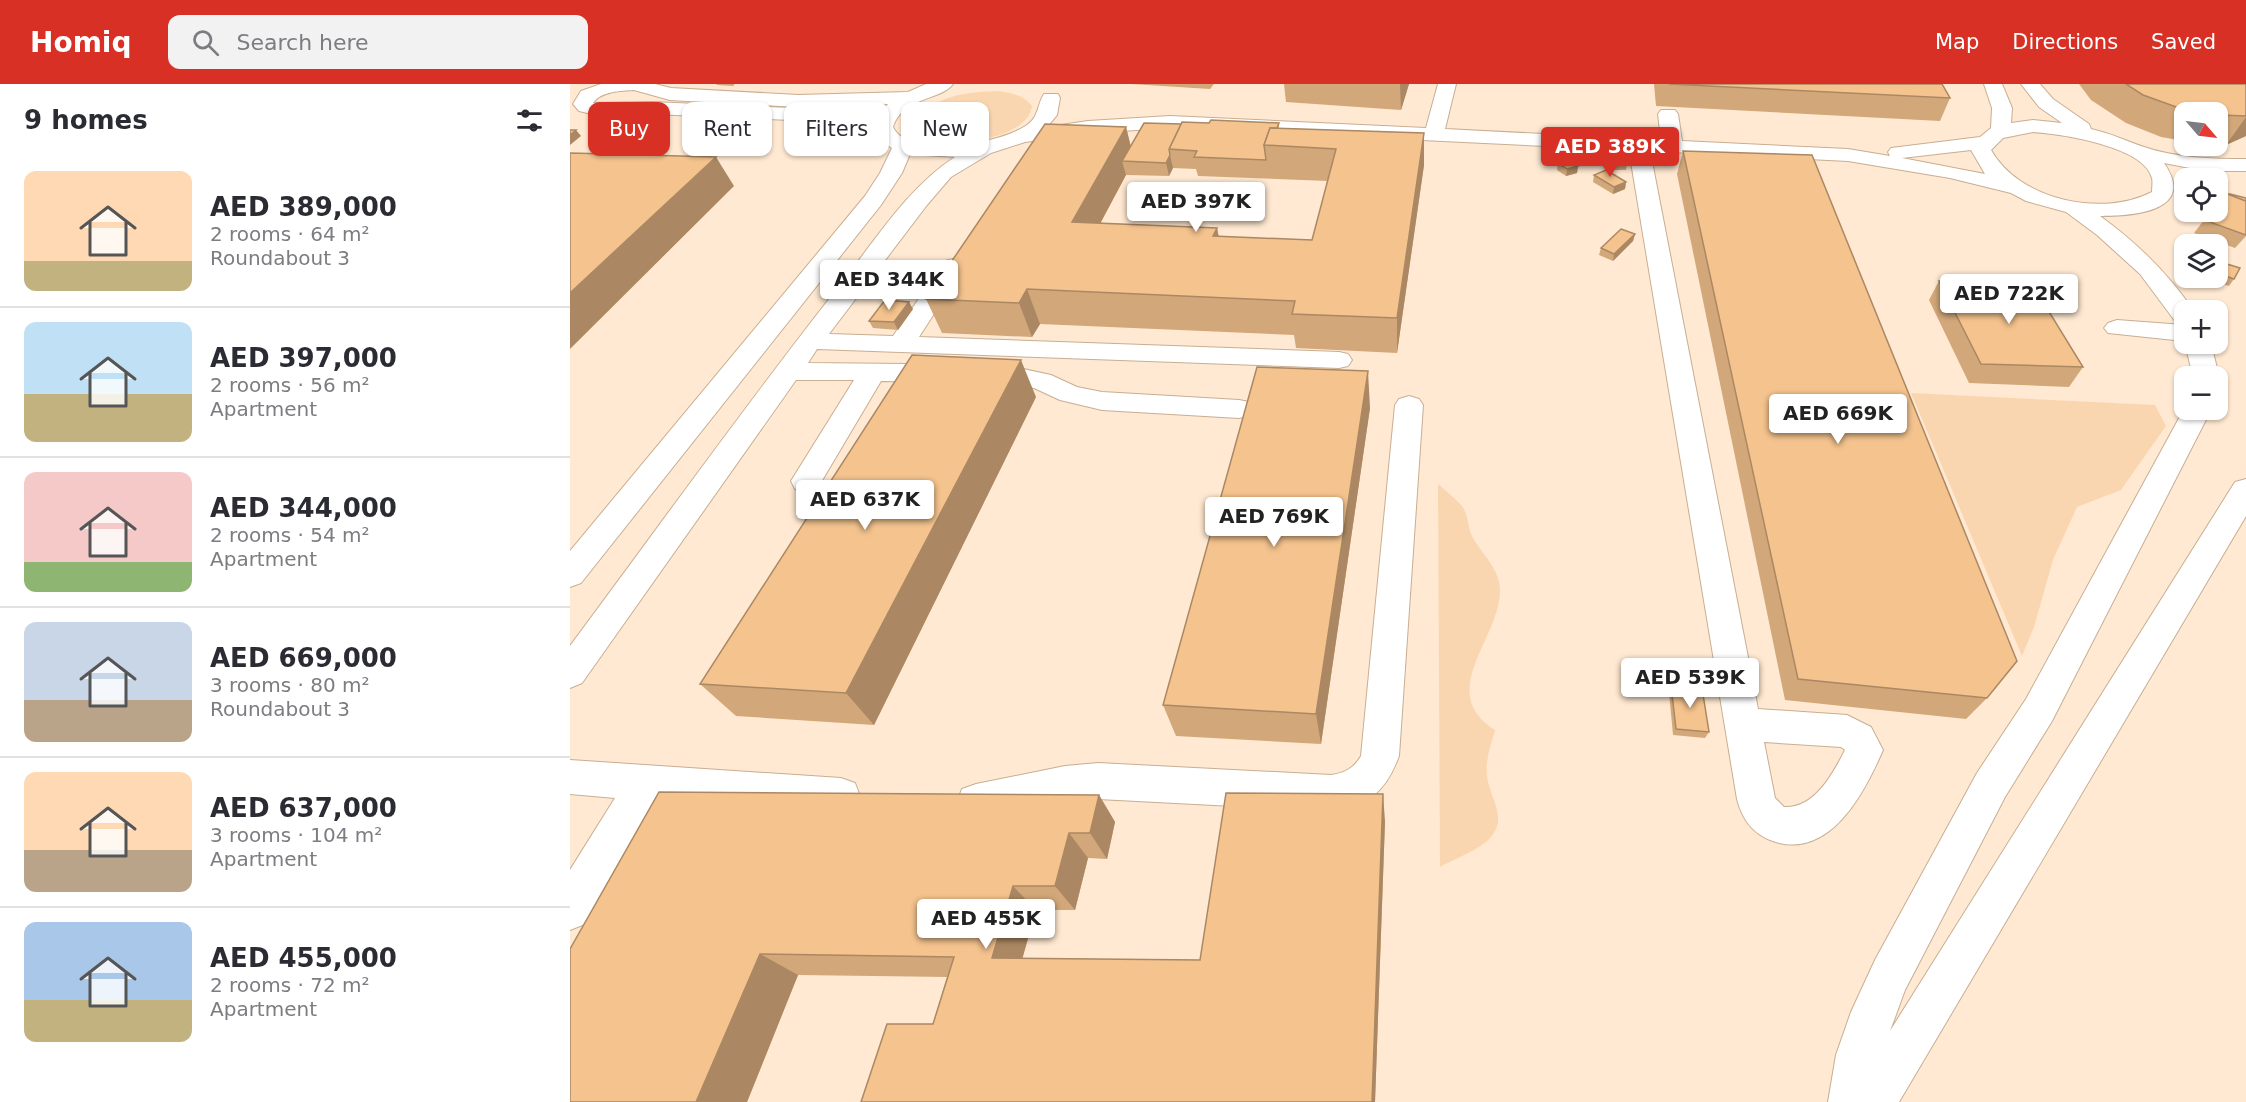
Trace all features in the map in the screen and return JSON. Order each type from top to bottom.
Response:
[{"type":"street","points":[[901,139],[836,116],[652,108],[600,110],[586,107],[583,104],[588,87],[635,84],[670,94],[798,101],[910,93],[944,84]]},
{"type":"street","points":[[1434,135],[1447,84]]},
{"type":"street","points":[[1993,84],[2002,108],[1993,137],[1981,150],[1984,160],[1991,169],[2019,189]]},
{"type":"street","points":[[2030,84],[2059,114],[2094,135]]},
{"type":"street","points":[[570,574],[873,200],[891,173],[893,136],[887,116],[910,93]]},
{"type":"street","points":[[1019,137],[1035,128],[1046,118],[1058,100],[1170,122]]},
{"type":"street","points":[[1668,114],[1672,145]]},
{"type":"street","points":[[989,146],[1019,137],[1088,127],[1170,122],[1672,145],[1848,155],[1950,172],[2019,189],[2072,206],[2120,210],[2144,206],[2163,195],[2164,178],[2150,161],[2137,152]]},
{"type":"street","points":[[1848,155],[1993,137],[2032,126],[2063,128],[2094,135],[2137,152],[2205,165],[2246,165]]},
{"type":"street","points":[[1638,144],[1742,724]]},
{"type":"street","points":[[570,673],[810,341],[930,186],[969,156]]},
{"type":"street","points":[[2072,206],[2111,235],[2141,262],[2174,300]]},
{"type":"street","points":[[901,344],[967,244]]},
{"type":"street","points":[[2117,328],[2174,332]]},
{"type":"street","points":[[810,341],[1339,360]]},
{"type":"street","points":[[789,371],[1005,374],[1041,381],[1070,394],[1102,401],[1239,409]]},
{"type":"street","points":[[806,481],[873,372]]},
{"type":"street","points":[[945,804],[1001,799],[1065,784],[1098,782],[1331,794],[1344,792],[1367,779],[1376,768],[1380,756],[1409,405]]},
{"type":"street","points":[[1852,1102],[1859,1055],[1872,1012],[1890,975],[1991,784],[2039,710],[2192,420]]},
{"type":"street","points":[[1872,1102],[2246,490]]},
{"type":"street","points":[[570,777],[872,798]]},
{"type":"street","points":[[570,909],[646,782]]},
{"type":"shaded area","points":[[998,91],[1017,95],[1032,106],[1027,118],[1015,128],[989,137],[989,102],[939,102],[953,96]]},
{"type":"shaded area","points":[[1911,393],[2155,405],[2166,426],[2121,490],[2077,507],[2053,560],[2034,627],[2022,656]]},
{"type":"shaded area","points":[[1438,484],[1462,506],[1472,536],[1494,569],[1500,593],[1497,611],[1470,683],[1471,700],[1478,715],[1495,730],[1487,764],[1487,776],[1497,810],[1497,826],[1493,834],[1481,846],[1440,867]]},
{"type":"building","points":[[1669,84],[1942,84],[1950,98]]},
{"type":"building","points":[[2126,84],[2246,84],[2246,116],[2228,115],[2228,102],[2174,102],[2174,106],[2143,95]]},
{"type":"building","points":[[1211,120],[1279,123],[1277,128],[1270,128],[1264,145],[1266,160],[1194,157],[1197,151],[1169,149],[1182,122],[1209,123]]},
{"type":"building","points":[[1144,123],[1181,124],[1169,149],[1170,155],[1166,163],[1122,161]]},
{"type":"building","points":[[1045,124],[1126,127],[1072,222],[1217,228],[1213,236],[1312,240],[1336,149],[1264,145],[1270,128],[1424,133],[1397,318],[1292,314],[1295,301],[1027,289],[1019,303],[926,299]]},
{"type":"building","points":[[1683,151],[1812,155],[2017,661],[1987,698],[1798,679]]},
{"type":"building","points":[[570,153],[588,153],[588,156],[716,157],[570,293]]},
{"type":"building","points":[[1608,156],[1625,156],[1627,163],[1610,163]]},
{"type":"building","points":[[1568,159],[1578,166],[1567,169],[1558,163]]},
{"type":"building","points":[[1606,170],[1626,182],[1614,187],[1594,175]]},
{"type":"building","points":[[2228,194],[2246,201],[2246,235],[2210,222],[2228,222]]},
{"type":"building","points":[[2230,195],[2246,198],[2246,201]]},
{"type":"building","points":[[1621,229],[1635,234],[1614,254],[1601,248]]},
{"type":"building","points":[[2228,264],[2240,268],[2234,279],[2228,277]]},
{"type":"building","points":[[1939,281],[2032,284],[2083,367],[1981,364]]},
{"type":"building","points":[[885,300],[909,302],[894,322],[869,321]]},
{"type":"building","points":[[912,355],[1021,360],[846,693],[700,684]]},
{"type":"building","points":[[1257,367],[1368,371],[1316,714],[1163,705]]},
{"type":"building","points":[[1671,685],[1702,688],[1709,732],[1676,729]]},
{"type":"building","points":[[659,792],[1099,795],[1090,833],[1069,833],[1055,886],[1013,886],[992,958],[1200,960],[1226,793],[1383,794],[1372,1102],[861,1102],[887,1024],[933,1024],[954,957],[760,954],[696,1102],[570,1102],[570,949]]}]
